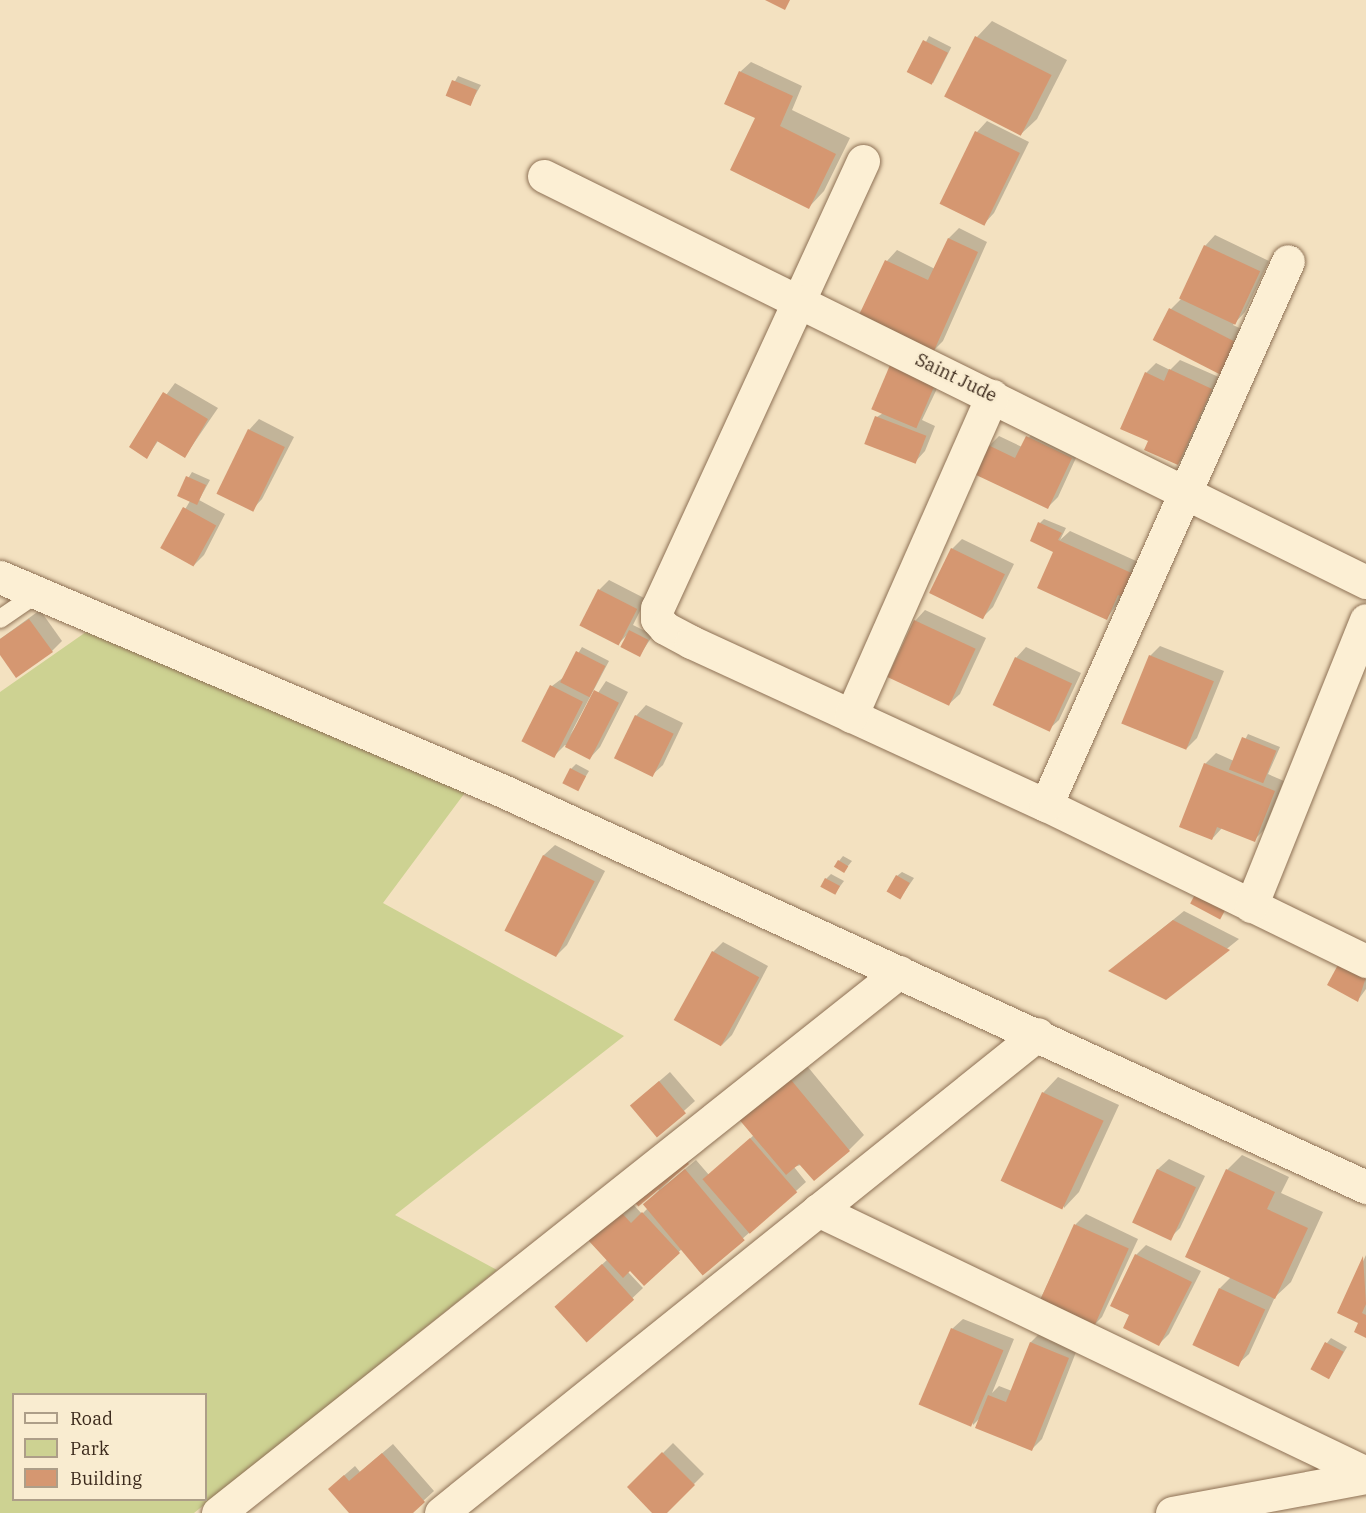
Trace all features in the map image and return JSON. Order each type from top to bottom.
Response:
[{"type":"street","points":[[863,161],[657,608],[657,619],[665,628],[691,642],[1046,806],[1366,961]]},
{"type":"street","name":"Saint Jude","points":[[544,176],[1366,582]]},
{"type":"street","points":[[1046,806],[1288,261]]},
{"type":"street","points":[[851,716],[992,396]]},
{"type":"street","points":[[0,578],[481,781],[1038,1034],[1366,1187]]},
{"type":"street","points":[[1251,906],[1366,620]]},
{"type":"street","points":[[218,1513],[899,972]]},
{"type":"street","points":[[441,1513],[1038,1034]]},
{"type":"street","points":[[818,1210],[1366,1475]]},
{"type":"street","points":[[1172,1513],[1366,1475]]},
{"type":"lane","points":[[0,619],[38,593]]},
{"type":"green space","points":[[86,632],[467,790],[383,903],[624,1036],[395,1215],[497,1270],[194,1513],[0,1513],[0,692]]},
{"type":"building","points":[[765,0],[790,0],[785,10]]},
{"type":"building","points":[[975,36],[1052,75],[1021,136],[944,97]]},
{"type":"building","points":[[923,40],[948,53],[932,85],[907,72]]},
{"type":"building","points":[[739,71],[793,96],[780,126],[836,154],[809,209],[730,170],[755,118],[724,104]]},
{"type":"building","points":[[452,80],[477,90],[471,106],[446,96]]},
{"type":"building","points":[[975,131],[1020,153],[984,226],[939,204]]},
{"type":"building","points":[[948,238],[978,252],[933,353],[858,317],[885,260],[928,280]]},
{"type":"building","points":[[1204,245],[1260,271],[1235,325],[1179,298]]},
{"type":"building","points":[[1169,308],[1238,343],[1222,375],[1153,340]]},
{"type":"building","points":[[890,365],[935,384],[916,428],[871,409]]},
{"type":"building","points":[[1169,369],[1212,389],[1178,465],[1144,450],[1148,441],[1120,429],[1145,372],[1164,381]]},
{"type":"building","points":[[163,392],[208,419],[185,458],[157,441],[147,459],[129,447]]},
{"type":"building","points":[[875,416],[926,436],[916,464],[864,444]]},
{"type":"building","points":[[248,429],[285,447],[253,512],[216,494]]},
{"type":"building","points":[[1026,436],[1072,458],[1048,509],[974,474],[988,445],[1015,458]]},
{"type":"building","points":[[186,476],[206,485],[197,505],[177,496]]},
{"type":"building","points":[[183,507],[216,525],[193,567],[160,548]]},
{"type":"building","points":[[1038,522],[1062,533],[1058,540],[1136,575],[1126,598],[1118,595],[1107,620],[1037,588],[1053,552],[1030,541]]},
{"type":"building","points":[[951,548],[1005,574],[983,619],[929,593]]},
{"type":"building","points":[[598,589],[637,609],[619,646],[579,626]]},
{"type":"building","points":[[29,619],[53,652],[16,678],[0,655],[0,639]]},
{"type":"building","points":[[914,620],[976,649],[949,706],[887,677]]},
{"type":"building","points":[[629,630],[649,640],[640,657],[620,647]]},
{"type":"building","points":[[576,651],[605,666],[590,697],[560,682]]},
{"type":"building","points":[[1149,655],[1214,681],[1186,750],[1121,724]]},
{"type":"building","points":[[1015,657],[1072,684],[1050,732],[993,705]]},
{"type":"building","points":[[550,685],[583,702],[554,758],[521,741]]},
{"type":"building","points":[[594,690],[619,703],[590,760],[565,747]]},
{"type":"building","points":[[635,715],[674,734],[653,777],[614,758]]},
{"type":"building","points":[[1242,737],[1276,751],[1263,783],[1229,769]]},
{"type":"building","points":[[1204,763],[1275,791],[1255,842],[1217,827],[1212,840],[1179,827]]},
{"type":"building","points":[[570,768],[586,776],[578,791],[562,783]]},
{"type":"building","points":[[543,855],[595,881],[556,957],[504,931]]},
{"type":"building","points":[[838,860],[848,866],[844,873],[834,867]]},
{"type":"building","points":[[896,875],[910,883],[900,899],[886,891]]},
{"type":"building","points":[[825,878],[840,886],[835,895],[820,887]]},
{"type":"building","points":[[1200,885],[1230,901],[1220,920],[1190,904]]},
{"type":"building","points":[[1173,920],[1230,950],[1166,1000],[1108,971]]},
{"type":"building","points":[[712,951],[759,977],[721,1046],[674,1020]]},
{"type":"building","points":[[1339,963],[1366,977],[1358,1002],[1327,985]]},
{"type":"building","points":[[782,1069],[850,1151],[814,1181],[799,1164],[786,1175],[732,1111]]},
{"type":"building","points":[[659,1081],[686,1113],[657,1138],[630,1105]]},
{"type":"building","points":[[1042,1092],[1104,1121],[1062,1210],[1001,1181]]},
{"type":"building","points":[[750,1138],[797,1192],[750,1234],[702,1179]]},
{"type":"building","points":[[678,1151],[689,1164],[638,1206],[627,1193]]},
{"type":"building","points":[[685,1169],[745,1240],[703,1276],[643,1204]]},
{"type":"building","points":[[1157,1169],[1196,1187],[1171,1241],[1132,1222]]},
{"type":"building","points":[[1226,1169],[1275,1192],[1267,1209],[1308,1228],[1275,1299],[1185,1257]]},
{"type":"building","points":[[620,1211],[631,1223],[642,1212],[680,1253],[644,1286],[630,1271],[623,1278],[588,1240]]},
{"type":"building","points":[[1074,1224],[1129,1248],[1093,1328],[1039,1303]]},
{"type":"building","points":[[1135,1254],[1192,1282],[1159,1346],[1123,1328],[1129,1315],[1110,1306]]},
{"type":"building","points":[[1363,1256],[1366,1304],[1362,1313],[1366,1315],[1366,1338],[1354,1332],[1358,1323],[1337,1313]]},
{"type":"building","points":[[602,1264],[634,1300],[587,1342],[554,1307]]},
{"type":"building","points":[[1219,1288],[1265,1310],[1239,1367],[1192,1345]]},
{"type":"building","points":[[951,1328],[1003,1350],[971,1427],[919,1404]]},
{"type":"building","points":[[1030,1342],[1069,1358],[1032,1451],[975,1428],[988,1395],[1006,1402]]},
{"type":"building","points":[[1325,1342],[1344,1352],[1329,1379],[1310,1369]]},
{"type":"building","points":[[662,1452],[695,1485],[667,1513],[652,1513],[627,1487]]},
{"type":"building","points":[[382,1453],[425,1502],[413,1513],[349,1513],[328,1489],[344,1475],[349,1481]]}]
